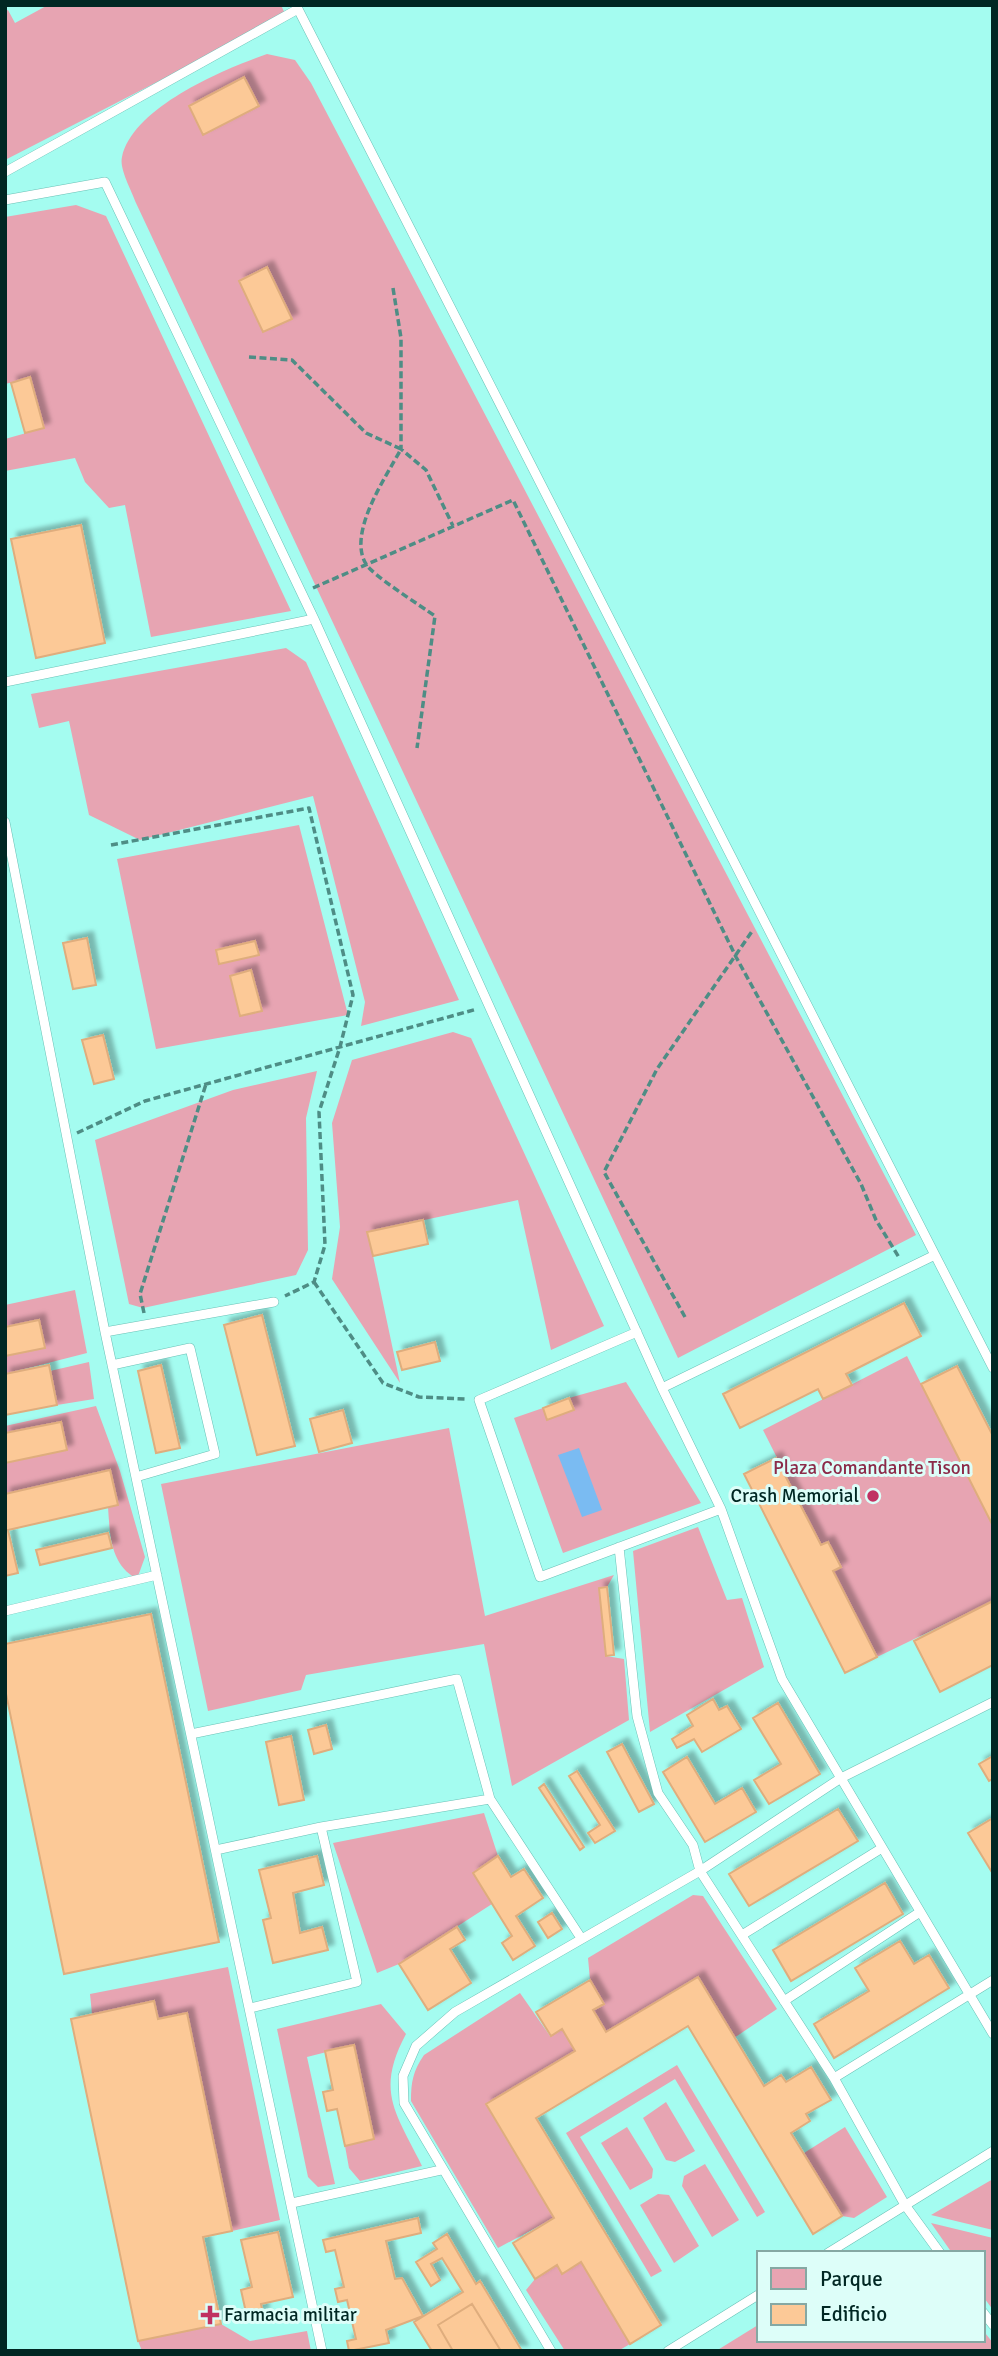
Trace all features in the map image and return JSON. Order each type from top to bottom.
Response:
[{"type":"lane","points":[[5,172],[297,7],[993,1368]]},
{"type":"lane","points":[[5,200],[105,182],[302,593],[636,1332],[721,1509],[782,1679],[993,2034]]},
{"type":"lane","points":[[5,681],[314,619]]},
{"type":"lane","points":[[5,822],[105,1332],[322,2351]]},
{"type":"lane","points":[[662,1388],[935,1255]]},
{"type":"lane","points":[[105,1332],[274,1302]]},
{"type":"lane","points":[[636,1332],[479,1400],[540,1577],[721,1509]]},
{"type":"lane","points":[[112,1365],[190,1348],[215,1454],[136,1477]]},
{"type":"lane","points":[[619,1547],[637,1717],[658,1793],[693,1845],[700,1871],[834,2078],[905,2205],[939,2251]]},
{"type":"lane","points":[[5,1611],[157,1575]]},
{"type":"lane","points":[[191,1734],[457,1679],[490,1799],[581,1938]]},
{"type":"lane","points":[[551,2351],[441,2170],[404,2103],[403,2076],[416,2046],[455,2012],[700,1871],[841,1778],[993,1702]]},
{"type":"lane","points":[[216,1850],[321,1827],[490,1799]]},
{"type":"lane","points":[[250,2008],[357,1982],[321,1827]]},
{"type":"lane","points":[[741,1935],[882,1848]]},
{"type":"lane","points":[[784,2001],[920,1912]]},
{"type":"lane","points":[[834,2078],[993,1980]]},
{"type":"lane","points":[[831,2251],[993,2151]]},
{"type":"lane","points":[[292,2203],[441,2170]]},
{"type":"lane","points":[[668,2351],[757,2296]]},
{"type":"path","points":[[393,288],[401,338],[401,449],[368,510],[359,540],[366,565],[435,616],[417,748]]},
{"type":"path","points":[[249,357],[292,360],[366,433],[401,449],[426,470],[453,526]]},
{"type":"path","points":[[302,593],[513,500],[736,957],[861,1184],[876,1220],[906,1267]]},
{"type":"path","points":[[111,845],[309,808],[352,995],[340,1047],[319,1112],[325,1245],[314,1282],[274,1302]]},
{"type":"path","points":[[685,1317],[604,1172],[657,1069],[762,916]]},
{"type":"path","points":[[66,1138],[145,1101],[489,1005]]},
{"type":"path","points":[[145,1323],[140,1294],[206,1084]]},
{"type":"path","points":[[314,1282],[383,1383],[419,1397],[479,1400]]},
{"type":"green space","points":[[48,5],[281,5],[286,16],[5,160],[5,11],[8,10],[15,23]]},
{"type":"green space","points":[[267,54],[295,60],[311,83],[916,1235],[678,1358],[124,174],[122,157],[130,139],[143,122],[161,106],[205,80]]},
{"type":"green space","points":[[76,205],[106,216],[291,611],[151,637],[125,505],[109,508],[85,482],[75,458],[5,471],[5,439],[44,428],[30,378],[5,384],[5,217]]},
{"type":"green space","points":[[286,648],[306,662],[459,1000],[361,1026],[365,1002],[313,796],[140,840],[89,815],[69,721],[39,728],[31,694]]},
{"type":"green space","points":[[299,825],[348,1015],[156,1049],[117,859]]},
{"type":"green space","points":[[453,1032],[471,1038],[604,1326],[551,1350],[518,1200],[368,1232],[400,1383],[332,1279],[340,1227],[332,1123],[352,1060]]},
{"type":"green space","points":[[317,1071],[306,1118],[308,1250],[296,1275],[143,1308],[129,1304],[95,1140],[233,1090]]},
{"type":"green space","points":[[75,1290],[87,1353],[5,1374],[5,1305]]},
{"type":"green space","name":"Plaza Comandante Tison","points":[[907,1356],[993,1526],[993,1601],[877,1657],[833,1571],[840,1567],[828,1542],[821,1545],[763,1430]]},
{"type":"green space","points":[[89,1362],[94,1399],[57,1405],[50,1371]]},
{"type":"green space","points":[[626,1382],[701,1503],[563,1553],[514,1418],[543,1408],[548,1420],[573,1410],[569,1398]]},
{"type":"green space","points":[[96,1406],[120,1471],[145,1557],[137,1579],[121,1565],[113,1548],[108,1507],[118,1504],[110,1470],[5,1494],[5,1463],[66,1450],[60,1422],[5,1433],[5,1426]]},
{"type":"green space","points":[[449,1428],[485,1616],[614,1575],[607,1587],[599,1588],[606,1656],[624,1659],[629,1720],[512,1786],[484,1644],[306,1675],[301,1690],[208,1711],[161,1484]]},
{"type":"green space","points":[[698,1527],[727,1600],[742,1598],[764,1667],[650,1732],[633,1551]]},
{"type":"green space","points":[[484,1813],[498,1856],[473,1873],[492,1904],[399,1964],[377,1973],[333,1843]]},
{"type":"green space","points":[[693,1895],[703,1896],[777,2009],[734,2038],[697,1977],[606,2032],[593,2010],[604,2004],[590,1980],[588,1958]]},
{"type":"green space","points":[[228,1967],[280,2220],[232,2231],[187,2013],[158,2019],[154,2002],[92,2014],[90,1994]]},
{"type":"green space","points":[[520,1993],[550,2036],[562,2029],[575,2051],[486,2105],[554,2218],[498,2248],[411,2101],[411,2088],[415,2072],[424,2055]]},
{"type":"green space","points":[[381,2004],[406,2034],[397,2054],[391,2087],[397,2116],[422,2166],[360,2181],[349,2168],[345,2146],[374,2139],[354,2045],[307,2057],[335,2184],[318,2187],[308,2177],[277,2029]]},
{"type":"green space","points":[[677,2065],[765,2212],[757,2217],[675,2079],[580,2137],[662,2271],[651,2277],[566,2133]]},
{"type":"green space","points":[[666,2102],[695,2151],[675,2162],[666,2160],[643,2118]]},
{"type":"green space","points":[[627,2127],[653,2169],[652,2178],[630,2190],[601,2143]]},
{"type":"green space","points":[[845,2127],[887,2197],[854,2218],[842,2216],[804,2153]]},
{"type":"green space","points":[[705,2164],[739,2220],[712,2237],[682,2186],[684,2176]]},
{"type":"green space","points":[[993,2179],[993,2230],[931,2215]]},
{"type":"green space","points":[[658,2194],[669,2195],[699,2246],[674,2263],[640,2205]]},
{"type":"green space","points":[[931,2223],[993,2238],[993,2310],[984,2298],[984,2251],[951,2251]]},
{"type":"green space","points":[[581,2262],[630,2344],[618,2351],[565,2351],[526,2290],[535,2279],[557,2265],[562,2274]]},
{"type":"green space","points":[[221,2324],[250,2341],[307,2331],[311,2351],[142,2351],[138,2341]]},
{"type":"green space","points":[[757,2326],[757,2342],[984,2342],[984,2332],[993,2343],[993,2351],[716,2351]]},
{"type":"water","points":[[579,1448],[602,1510],[582,1517],[558,1455]]},
{"type":"building","points":[[244,77],[259,106],[203,135],[189,106]]},
{"type":"building","points":[[267,267],[292,319],[263,332],[239,281]]},
{"type":"building","points":[[30,377],[44,428],[25,433],[11,383]]},
{"type":"building","points":[[81,525],[105,643],[36,658],[11,539]]},
{"type":"building","points":[[87,938],[96,985],[73,989],[63,943]]},
{"type":"building","points":[[255,941],[259,955],[219,964],[216,950]]},
{"type":"building","points":[[251,970],[262,1011],[240,1016],[230,976]]},
{"type":"building","points":[[103,1035],[114,1079],[94,1084],[82,1040]]},
{"type":"building","points":[[423,1220],[428,1244],[373,1256],[367,1232]]},
{"type":"building","points":[[904,1303],[921,1336],[846,1374],[852,1385],[823,1399],[818,1389],[740,1428],[723,1394]]},
{"type":"building","points":[[262,1315],[295,1446],[257,1455],[224,1325]]},
{"type":"building","points":[[39,1320],[45,1348],[5,1356],[5,1327]]},
{"type":"building","points":[[435,1342],[440,1361],[402,1370],[397,1352]]},
{"type":"building","points":[[49,1365],[57,1405],[5,1415],[5,1374]]},
{"type":"building","points":[[161,1365],[180,1448],[156,1453],[138,1371]]},
{"type":"building","points":[[957,1366],[993,1436],[993,1526],[921,1384]]},
{"type":"building","points":[[569,1398],[574,1410],[547,1420],[543,1408]]},
{"type":"building","points":[[343,1410],[352,1443],[319,1452],[310,1419]]},
{"type":"building","points":[[61,1422],[67,1450],[5,1463],[5,1433]]},
{"type":"building","points":[[776,1458],[821,1545],[828,1542],[841,1567],[833,1571],[877,1657],[845,1673],[744,1474]]},
{"type":"building","points":[[110,1470],[118,1505],[8,1530],[18,1573],[5,1576],[5,1494]]},
{"type":"building","points":[[108,1533],[112,1548],[40,1565],[36,1550]]},
{"type":"building","points":[[607,1587],[614,1655],[606,1656],[599,1588]]},
{"type":"building","points":[[993,1601],[993,1665],[940,1692],[914,1641]]},
{"type":"building","points":[[151,1614],[219,1942],[64,1974],[5,1689],[5,1644]]},
{"type":"building","points":[[713,1699],[719,1710],[727,1706],[741,1729],[702,1752],[694,1739],[677,1748],[672,1739],[693,1726],[687,1715]]},
{"type":"building","points":[[778,1703],[820,1774],[769,1804],[754,1780],[781,1764],[753,1718]]},
{"type":"building","points":[[326,1725],[332,1749],[314,1754],[308,1730]]},
{"type":"building","points":[[291,1736],[304,1800],[279,1805],[266,1742]]},
{"type":"building","points":[[622,1744],[654,1804],[639,1812],[607,1752]]},
{"type":"building","points":[[993,1756],[993,1779],[989,1781],[979,1764]]},
{"type":"building","points":[[687,1757],[715,1804],[742,1788],[756,1812],[705,1842],[663,1772]]},
{"type":"building","points":[[577,1771],[615,1831],[595,1843],[588,1833],[600,1825],[569,1776]]},
{"type":"building","points":[[544,1784],[584,1847],[580,1850],[539,1788]]},
{"type":"building","points":[[838,1809],[858,1841],[749,1906],[729,1874]]},
{"type":"building","points":[[993,1818],[993,1874],[968,1833]]},
{"type":"building","points":[[317,1856],[324,1885],[293,1893],[300,1933],[322,1927],[328,1950],[273,1963],[263,1920],[271,1918],[259,1870]]},
{"type":"building","points":[[498,1856],[511,1877],[524,1869],[543,1898],[516,1916],[535,1946],[513,1960],[502,1943],[512,1936],[473,1873]]},
{"type":"building","points":[[885,1883],[903,1914],[791,1981],[773,1950]]},
{"type":"building","points":[[552,1913],[562,1929],[548,1938],[538,1922]]},
{"type":"building","points":[[457,1927],[465,1940],[450,1949],[471,1983],[428,2010],[399,1964]]},
{"type":"building","points":[[900,1941],[914,1964],[929,1955],[949,1988],[834,2058],[814,2024],[869,1991],[855,1968]]},
{"type":"building","points":[[698,1977],[764,2086],[781,2075],[786,2082],[811,2067],[831,2100],[806,2114],[810,2121],[791,2133],[842,2216],[813,2234],[688,2026],[536,2118],[661,2325],[630,2344],[581,2262],[562,2274],[557,2265],[535,2279],[513,2243],[554,2218],[486,2104],[575,2051],[562,2029],[551,2036],[536,2012],[590,1980],[604,2004],[593,2010],[606,2032]]},
{"type":"building","points":[[154,2001],[158,2019],[187,2013],[232,2231],[203,2237],[221,2324],[138,2341],[71,2019]]},
{"type":"building","points":[[354,2045],[374,2139],[345,2146],[337,2109],[327,2111],[323,2092],[333,2090],[325,2051]]},
{"type":"building","points":[[418,2218],[421,2233],[386,2241],[395,2279],[402,2278],[423,2316],[386,2330],[389,2343],[349,2351],[347,2341],[356,2339],[347,2300],[338,2302],[335,2289],[344,2287],[335,2250],[326,2252],[323,2240]]},
{"type":"building","points":[[278,2232],[293,2297],[261,2304],[263,2314],[247,2317],[241,2290],[252,2287],[241,2240]]},
{"type":"building","points":[[447,2234],[476,2284],[480,2281],[522,2351],[501,2351],[472,2304],[438,2325],[453,2351],[432,2351],[414,2322],[463,2292],[442,2258],[431,2264],[440,2280],[431,2286],[416,2262],[437,2249],[433,2243]]},
{"type":"building","points":[[447,2234],[476,2284],[480,2281],[522,2351],[432,2351],[414,2322],[463,2292],[442,2258],[431,2264],[440,2280],[431,2286],[416,2262],[437,2249],[433,2243]]},
{"type":"place","name":"Crash Memorial","points":[[873,1496]]},
{"type":"place","name":"Farmacia militar","points":[[210,2315]]}]
